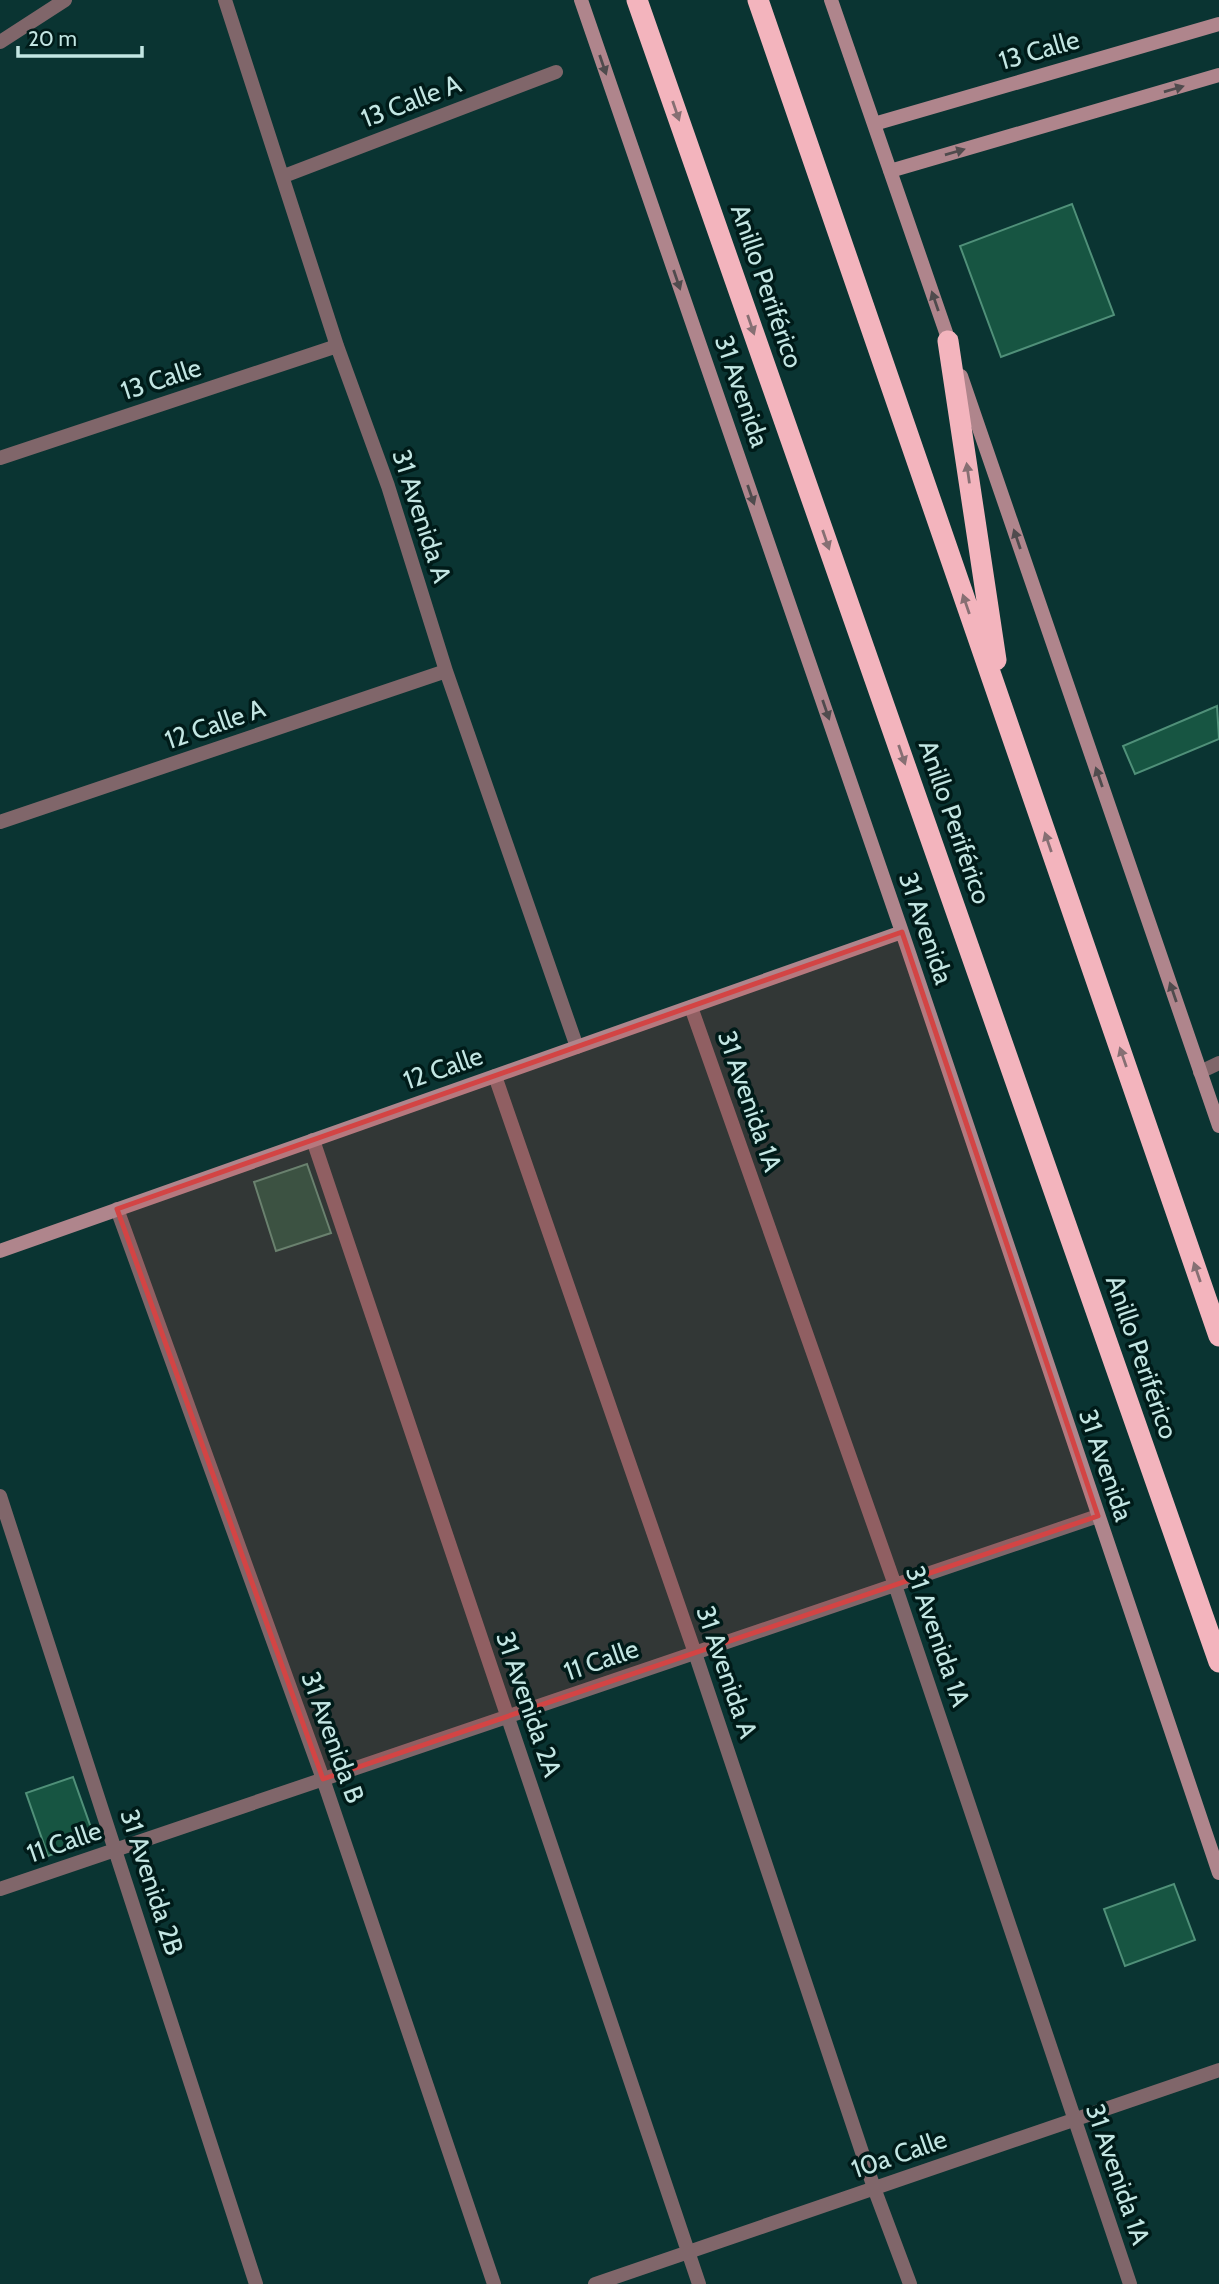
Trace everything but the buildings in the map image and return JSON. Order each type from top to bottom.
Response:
[{"type":"highway","name":"Anillo Periférico","points":[[637,0],[1219,1662]]},
{"type":"highway","points":[[758,0],[1219,1336]]},
{"type":"highway","points":[[948,341],[1003,710]]},
{"type":"street","points":[[0,42],[65,0]]},
{"type":"street","name":"31 Avenida A","points":[[225,0],[337,346],[388,486],[446,671],[577,1047]]},
{"type":"street","name":"31 Avenida","points":[[581,0],[902,932],[1219,1873]]},
{"type":"street","points":[[831,0],[1219,1126]]},
{"type":"street","name":"13 Calle","points":[[874,124],[1219,24]]},
{"type":"street","name":"13 Calle A","points":[[284,176],[556,72]]},
{"type":"street","points":[[890,171],[1219,75]]},
{"type":"street","name":"13 Calle","points":[[0,457],[337,346]]},
{"type":"street","name":"12 Calle A","points":[[0,822],[446,671]]},
{"type":"street","name":"12 Calle","points":[[0,1251],[902,932]]},
{"type":"street","name":"31 Avenida 1A","points":[[691,1007],[895,1585],[1130,2284]]},
{"type":"street","points":[[1200,1072],[1219,1063]]},
{"type":"street","name":"31 Avenida A","points":[[495,1076],[695,1653],[874,2188],[910,2284]]},
{"type":"street","name":"31 Avenida 2A","points":[[313,1140],[699,2284]]},
{"type":"street","name":"31 Avenida B","points":[[117,1209],[323,1779],[494,2284]]},
{"type":"street","name":"31 Avenida 2B","points":[[0,1496],[256,2284]]},
{"type":"street","name":"11 Calle","points":[[0,1889],[1098,1516]]},
{"type":"street","name":"10a Calle","points":[[595,2284],[1219,2070]]},
{"type":"highlighted area","points":[[902,932],[1098,1516],[323,1779],[117,1209]]}]
